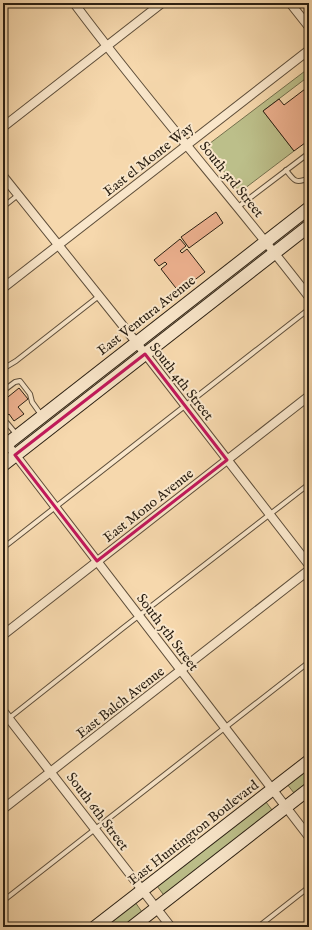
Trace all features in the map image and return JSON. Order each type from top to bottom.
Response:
[{"type":"main road","name":"East Ventura Avenue","points":[[5,446],[309,208]]},
{"type":"main road","points":[[3,464],[309,226]]},
{"type":"main road","name":"East Huntington Boulevard","points":[[95,927],[309,761]]},
{"type":"main road","points":[[132,927],[309,788]]},
{"type":"street","name":"South 3rd Street","points":[[74,3],[106,46],[275,252],[309,297]]},
{"type":"street","points":[[3,127],[162,3]]},
{"type":"street","points":[[290,3],[309,27]]},
{"type":"street","name":"East el Monte Way","points":[[3,288],[309,50]]},
{"type":"street","name":"South 4th Street","points":[[3,176],[136,342],[309,565]]},
{"type":"street","name":"East Mono Avenue","points":[[3,635],[309,396]]},
{"type":"street","name":"South 5th Street","points":[[5,446],[15,455],[309,837]]},
{"type":"street","name":"East Balch Avenue","points":[[3,809],[309,570]]},
{"type":"street","name":"South 6th Street","points":[[3,711],[6,721],[51,772],[171,927]]},
{"type":"lane","points":[[238,207],[309,153]]},
{"type":"lane","points":[[286,170],[293,179],[300,182],[309,178]]},
{"type":"lane","points":[[3,207],[18,195]]},
{"type":"lane","points":[[3,366],[6,367],[16,361],[99,296]]},
{"type":"lane","points":[[3,548],[309,309]]},
{"type":"lane","points":[[3,391],[15,382],[20,381],[30,394],[32,402],[42,416]]},
{"type":"lane","points":[[3,422],[7,423],[18,436]]},
{"type":"lane","points":[[6,721],[309,484]]},
{"type":"lane","points":[[3,901],[309,662]]},
{"type":"lane","points":[[258,927],[309,887]]},
{"type":"highlighted area","points":[[145,354],[227,460],[97,561],[15,455]]},
{"type":"green space","points":[[309,68],[309,76],[263,111],[294,151],[240,192],[205,147]]},
{"type":"green space","points":[[309,765],[309,784],[294,793],[287,784]]},
{"type":"green space","points":[[266,802],[272,810],[164,895],[163,894],[157,886]]},
{"type":"green space","points":[[135,902],[142,912],[141,915],[126,927],[101,927]]},
{"type":"building","points":[[309,86],[309,140],[294,151],[263,111],[279,99],[284,105]]},
{"type":"building","points":[[216,212],[223,223],[189,248],[181,237]]},
{"type":"building","points":[[180,239],[186,246],[180,251],[182,253],[187,249],[205,272],[179,292],[161,269],[167,264],[165,262],[159,266],[154,260]]},
{"type":"building","points":[[19,388],[28,399],[18,407],[24,414],[14,421],[9,414],[3,419],[3,401]]}]
